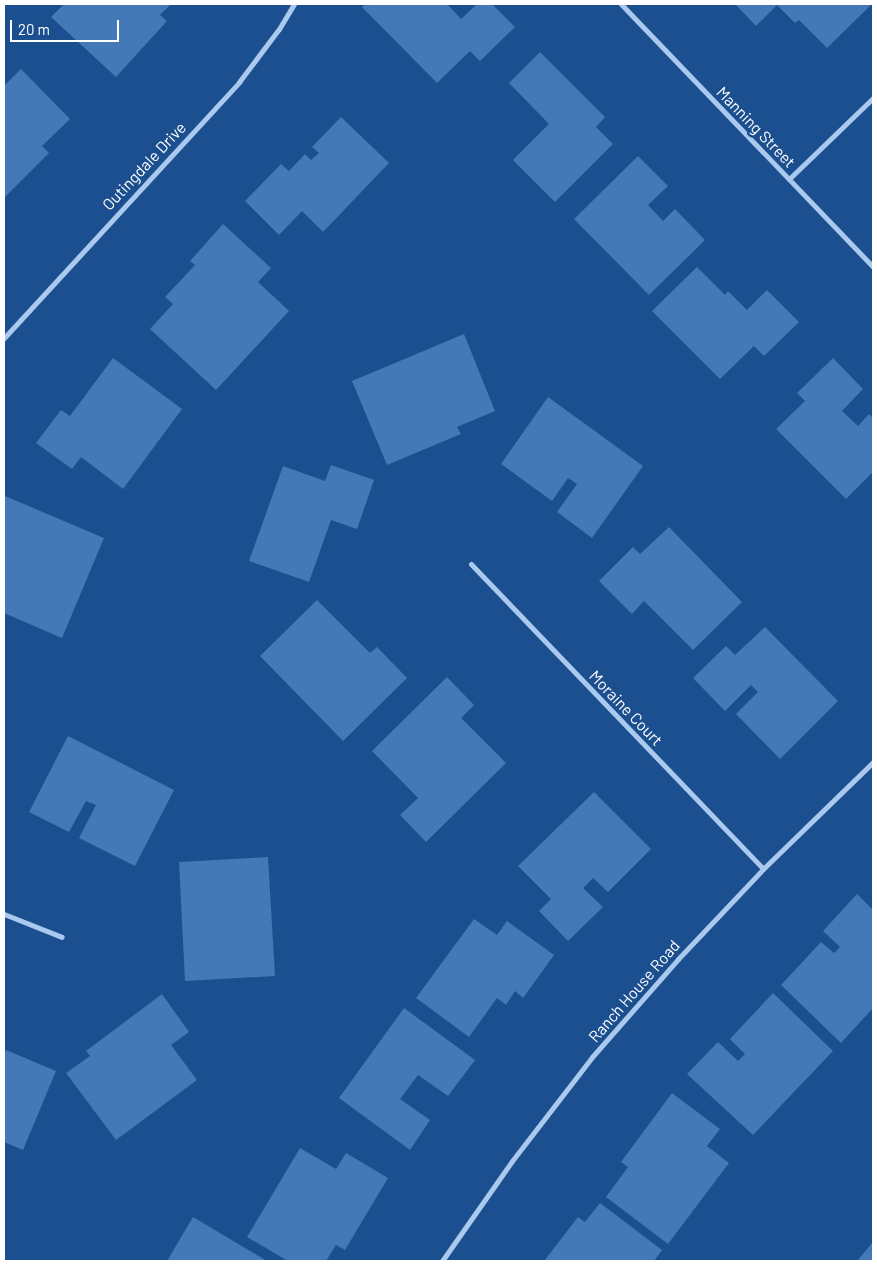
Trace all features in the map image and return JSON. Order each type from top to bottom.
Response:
[{"type":"street","name":"Outingdale Drive","points":[[4,338],[239,82],[280,30],[294,4]]},
{"type":"street","name":"Manning Street","points":[[621,4],[873,267]]},
{"type":"street","points":[[789,179],[873,98]]},
{"type":"street","name":"Moraine Court","points":[[471,564],[763,869]]},
{"type":"street","name":"Ranch House Road","points":[[442,1261],[512,1161],[592,1057],[678,958],[763,869],[873,762]]},
{"type":"street","points":[[4,914],[62,937]]},
{"type":"building","points":[[64,4],[171,4],[160,15],[167,21],[116,77],[51,17]]},
{"type":"building","points":[[366,4],[447,4],[461,19],[477,4],[492,4],[515,27],[480,61],[470,51],[437,83],[362,7]]},
{"type":"building","points":[[735,4],[871,5],[827,48],[799,20],[795,23],[777,5],[756,26]]},
{"type":"building","points":[[540,52],[605,117],[596,127],[613,144],[555,202],[513,160],[549,124],[509,83]]},
{"type":"building","points":[[21,69],[70,119],[42,146],[49,153],[4,198],[4,86]]},
{"type":"building","points":[[341,117],[389,163],[323,232],[302,211],[279,235],[245,201],[281,164],[289,171],[305,154],[311,160],[319,153],[312,147]]},
{"type":"building","points":[[638,156],[668,186],[648,205],[663,221],[675,209],[705,240],[649,295],[574,219]]},
{"type":"building","points":[[223,224],[271,268],[258,282],[289,311],[216,390],[150,329],[173,304],[165,297],[195,265],[190,261]]},
{"type":"building","points":[[697,267],[725,295],[728,291],[747,310],[767,290],[799,322],[764,356],[754,346],[720,379],[652,311]]},
{"type":"building","points":[[464,334],[495,411],[457,427],[461,434],[387,465],[352,381]]},
{"type":"building","points":[[113,358],[182,409],[123,489],[81,457],[72,469],[36,443],[61,410],[70,416]]},
{"type":"building","points":[[833,358],[863,389],[842,411],[858,426],[869,414],[873,418],[873,472],[846,499],[776,429],[805,401],[797,393]]},
{"type":"building","points":[[548,397],[643,466],[592,538],[557,512],[577,484],[568,478],[552,501],[501,464]]},
{"type":"building","points":[[331,465],[374,480],[357,529],[331,520],[309,582],[249,561],[283,466],[325,481]]},
{"type":"building","points":[[5,496],[104,538],[62,638],[4,613]]},
{"type":"building","points":[[669,527],[742,602],[693,650],[644,601],[632,614],[599,581],[633,547],[640,554]]},
{"type":"building","points":[[317,600],[370,653],[377,647],[407,678],[343,741],[260,656]]},
{"type":"building","points":[[765,627],[838,701],[780,759],[736,714],[758,692],[751,685],[725,711],[693,678],[726,646],[735,655]]},
{"type":"building","points":[[447,677],[474,705],[461,718],[506,763],[426,842],[400,815],[418,798],[372,751]]},
{"type":"building","points":[[68,736],[174,790],[135,866],[79,838],[96,805],[86,801],[69,832],[29,812]]},
{"type":"building","points":[[594,792],[651,849],[608,892],[593,878],[583,888],[603,907],[568,941],[539,911],[551,899],[518,866]]},
{"type":"building","points":[[268,857],[275,976],[185,981],[179,862]]},
{"type":"building","points":[[857,894],[873,910],[873,1008],[841,1043],[781,985],[821,942],[834,953],[840,947],[823,931]]},
{"type":"building","points":[[474,919],[497,935],[507,921],[554,955],[523,998],[515,991],[506,1005],[497,998],[469,1037],[416,998]]},
{"type":"building","points":[[773,993],[833,1051],[753,1135],[687,1074],[718,1042],[738,1061],[745,1054],[730,1039]]},
{"type":"building","points":[[162,994],[189,1032],[171,1045],[197,1080],[116,1140],[66,1073],[90,1056],[86,1051]]},
{"type":"building","points":[[404,1008],[475,1060],[448,1096],[418,1075],[400,1099],[430,1120],[410,1150],[339,1098]]},
{"type":"building","points":[[6,1050],[56,1071],[23,1150],[4,1142],[4,1055]]},
{"type":"building","points":[[672,1093],[720,1129],[707,1146],[729,1163],[668,1244],[606,1197],[628,1167],[621,1162]]},
{"type":"building","points":[[300,1148],[336,1169],[346,1153],[388,1178],[345,1250],[336,1245],[326,1261],[288,1261],[247,1237]]},
{"type":"building","points":[[600,1203],[662,1250],[654,1261],[544,1261],[578,1217],[585,1222]]},
{"type":"building","points":[[193,1217],[267,1261],[167,1261]]},
{"type":"building","points":[[873,1242],[873,1261],[857,1261]]}]
